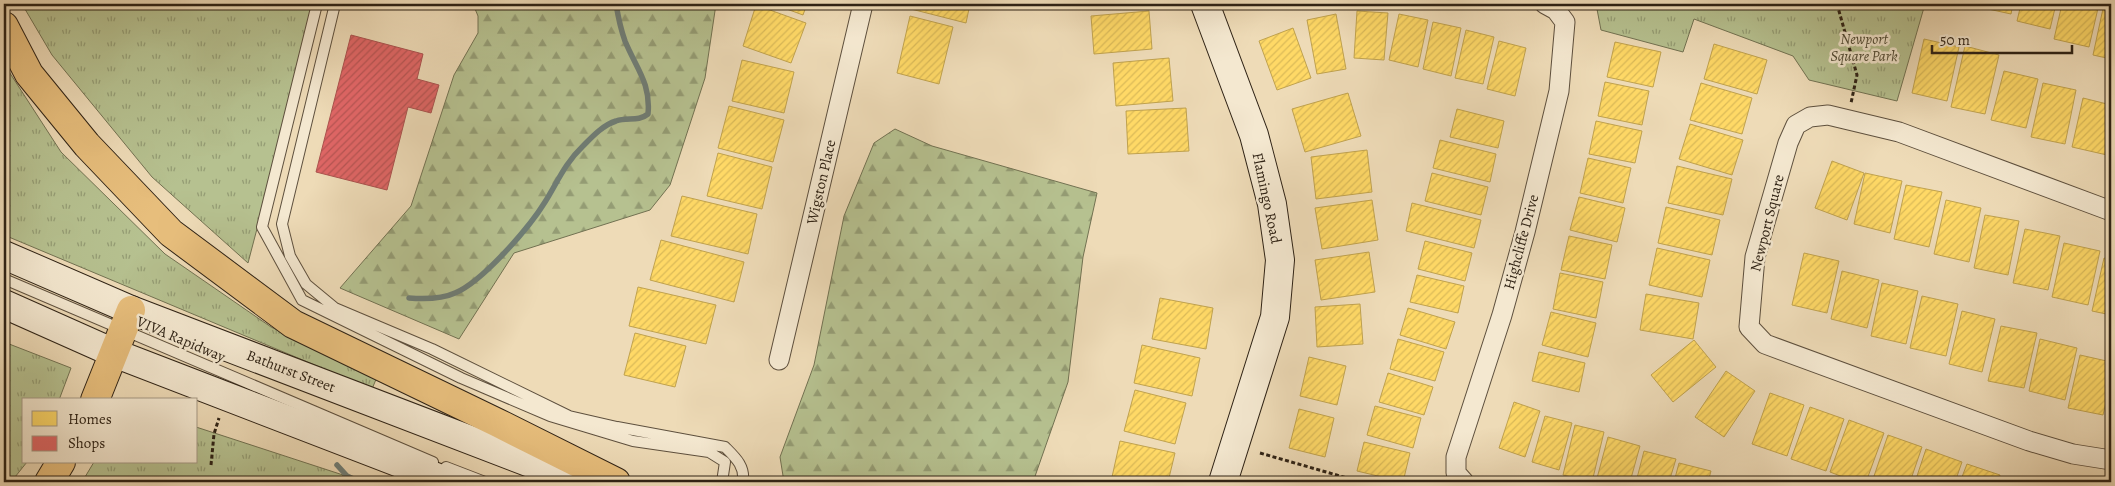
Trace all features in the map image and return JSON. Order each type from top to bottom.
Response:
[{"type":"highway","points":[[4,26],[29,74],[87,145],[178,239],[293,324],[498,422],[616,482]]},
{"type":"highway","points":[[96,398],[122,331]]},
{"type":"highway","points":[[49,482],[59,464]]},
{"type":"main road","name":"Flamingo Road","points":[[1208,5],[1254,136],[1272,204],[1280,260],[1275,317],[1223,482]]},
{"type":"main road","name":"Bathurst Street","points":[[4,255],[224,395],[449,482]]},
{"type":"main road","name":"Bathurst Street","points":[[4,304],[122,331],[580,482]]},
{"type":"street","name":"Wigston Place","points":[[779,360],[863,4]]},
{"type":"street","name":"Highcliffe Drive","points":[[1464,482],[1456,473],[1456,457],[1504,306],[1559,91],[1565,22],[1556,10],[1545,4]]},
{"type":"street","name":"Newport Square","points":[[2111,211],[1899,132],[1828,115],[1810,117],[1796,125],[1788,143],[1755,257],[1748,327],[1765,344],[2010,434],[2073,454],[2111,460]]},
{"type":"lane","points":[[317,4],[262,226],[302,300],[461,378],[550,416],[633,441],[709,452],[725,462],[722,482]]},
{"type":"lane","points":[[335,4],[282,224],[290,256],[306,284],[335,308],[432,349],[569,416],[725,447],[737,459],[744,473],[743,482]]},
{"type":"lane","name":"VIVA Rapidway","points":[[4,279],[122,331],[485,482]]},
{"type":"path","points":[[1836,4],[1857,75],[1847,120]]},
{"type":"path","points":[[210,465],[214,434],[224,395]]},
{"type":"path","points":[[1260,453],[1362,482]]},
{"type":"green space","points":[[22,4],[316,4],[248,263],[152,177],[52,55]]},
{"type":"green space","points":[[473,4],[716,4],[705,78],[670,185],[650,210],[514,253],[459,339],[340,288],[411,206],[454,75],[478,33],[478,16]]},
{"type":"green space","name":"Newport Square Park","points":[[1596,4],[1925,4],[1897,101],[1809,80],[1793,56],[1694,19],[1683,52],[1601,30]]},
{"type":"green space","points":[[4,64],[61,152],[165,254],[271,327],[377,377],[372,389],[4,235]]},
{"type":"green space","points":[[895,129],[932,146],[1097,193],[1083,257],[1068,382],[1033,482],[784,482],[780,457],[814,365],[844,216],[874,143]]},
{"type":"green space","points":[[4,342],[71,368],[60,398],[22,398],[22,464],[25,464],[11,482],[4,482]]},
{"type":"green space","points":[[198,428],[343,475],[341,482],[82,482],[93,464],[198,464]]},
{"type":"building: Homes","points":[[773,4],[807,4],[803,15]]},
{"type":"building: Homes","points":[[912,4],[970,4],[966,23],[911,9]]},
{"type":"building: Homes","points":[[1081,4],[1137,4],[1081,8]]},
{"type":"building: Homes","points":[[1979,4],[2013,4],[2011,14],[1979,7]]},
{"type":"building: Homes","points":[[2021,4],[2056,4],[2050,29],[2017,21]]},
{"type":"building: Homes","points":[[2062,4],[2099,4],[2089,47],[2054,39]]},
{"type":"building: Homes","points":[[2104,4],[2111,4],[2111,59],[2093,55]]},
{"type":"building: Homes","points":[[756,5],[806,23],[791,63],[743,46]]},
{"type":"building: Homes","points":[[1149,11],[1152,49],[1094,54],[1091,16]]},
{"type":"building: Homes","points":[[1357,11],[1388,13],[1384,60],[1354,58]]},
{"type":"building: Homes","points":[[1336,14],[1346,69],[1317,74],[1307,20]]},
{"type":"building: Homes","points":[[1399,14],[1428,20],[1418,67],[1389,60]]},
{"type":"building: Homes","points":[[910,16],[953,27],[939,84],[897,73]]},
{"type":"building: Homes","points":[[1433,22],[1461,28],[1451,76],[1423,69]]},
{"type":"building: Homes","points":[[1293,28],[1311,78],[1277,90],[1259,41]]},
{"type":"building: Homes","points":[[1466,30],[1494,37],[1483,84],[1455,78]]},
{"type":"building: Homes","points":[[1924,39],[1959,47],[1947,101],[1912,93]]},
{"type":"building: Homes","points":[[1499,41],[1526,48],[1515,96],[1487,89]]},
{"type":"building: Homes","points":[[1615,42],[1661,52],[1653,87],[1607,77]]},
{"type":"building: Homes","points":[[1714,44],[1767,60],[1757,94],[1704,79]]},
{"type":"building: Homes","points":[[1965,46],[1999,55],[1985,114],[1951,107]]},
{"type":"building: Homes","points":[[1169,58],[1173,101],[1116,106],[1113,63]]},
{"type":"building: Homes","points":[[742,60],[794,72],[784,113],[732,101]]},
{"type":"building: Homes","points":[[2004,71],[2038,79],[2026,128],[1991,120]]},
{"type":"building: Homes","points":[[1605,82],[1649,91],[1642,125],[1598,116]]},
{"type":"building: Homes","points":[[1701,83],[1752,98],[1742,134],[1690,120]]},
{"type":"building: Homes","points":[[2043,83],[2076,90],[2065,144],[2031,137]]},
{"type":"building: Homes","points":[[1348,93],[1361,136],[1305,152],[1292,109]]},
{"type":"building: Homes","points":[[2083,98],[2111,105],[2111,136],[2107,155],[2072,147]]},
{"type":"building: Homes","points":[[729,106],[784,120],[773,162],[718,148]]},
{"type":"building: Homes","points":[[1186,108],[1189,151],[1128,154],[1126,111]]},
{"type":"building: Homes","points":[[1457,109],[1504,121],[1498,148],[1450,137]]},
{"type":"building: Homes","points":[[1596,121],[1642,131],[1635,163],[1589,154]]},
{"type":"building: Homes","points":[[1690,124],[1743,140],[1732,175],[1679,159]]},
{"type":"building: Homes","points":[[1440,140],[1496,154],[1490,182],[1433,168]]},
{"type":"building: Homes","points":[[1367,150],[1372,192],[1316,199],[1311,157]]},
{"type":"building: Homes","points":[[718,153],[772,167],[762,209],[707,196]]},
{"type":"building: Homes","points":[[1588,158],[1631,168],[1623,203],[1580,193]]},
{"type":"building: Homes","points":[[1832,161],[1864,173],[1847,220],[1815,208]]},
{"type":"building: Homes","points":[[1677,166],[1732,179],[1723,215],[1668,203]]},
{"type":"building: Homes","points":[[1432,173],[1488,187],[1481,215],[1425,201]]},
{"type":"building: Homes","points":[[1865,173],[1902,181],[1890,233],[1854,224]]},
{"type":"building: Homes","points":[[1906,185],[1942,192],[1929,247],[1894,239]]},
{"type":"building: Homes","points":[[682,196],[757,214],[748,254],[671,236]]},
{"type":"building: Homes","points":[[1579,197],[1625,208],[1617,242],[1570,230]]},
{"type":"building: Homes","points":[[1372,200],[1378,240],[1322,249],[1315,208]]},
{"type":"building: Homes","points":[[1946,200],[1981,208],[1969,262],[1934,254]]},
{"type":"building: Homes","points":[[1412,203],[1481,220],[1474,248],[1406,231]]},
{"type":"building: Homes","points":[[1666,207],[1720,220],[1712,255],[1658,243]]},
{"type":"building: Homes","points":[[1985,215],[2019,221],[2008,275],[1974,268]]},
{"type":"building: Homes","points":[[2025,229],[2060,236],[2048,290],[2013,283]]},
{"type":"building: Homes","points":[[1569,236],[1612,245],[1605,279],[1561,270]]},
{"type":"building: Homes","points":[[661,240],[744,262],[734,302],[650,280]]},
{"type":"building: Homes","points":[[1425,241],[1472,253],[1465,281],[1418,269]]},
{"type":"building: Homes","points":[[2064,243],[2100,251],[2088,305],[2052,297]]},
{"type":"building: Homes","points":[[1657,248],[1710,260],[1702,297],[1649,285]]},
{"type":"building: Homes","points":[[1369,252],[1375,292],[1321,300],[1315,260]]},
{"type":"building: Homes","points":[[1804,253],[1839,261],[1827,313],[1792,305]]},
{"type":"building: Homes","points":[[2104,258],[2111,260],[2111,315],[2092,311]]},
{"type":"building: Homes","points":[[1842,271],[1879,280],[1867,328],[1831,319]]},
{"type":"building: Homes","points":[[1560,273],[1603,282],[1596,318],[1553,309]]},
{"type":"building: Homes","points":[[1417,275],[1464,286],[1458,313],[1410,302]]},
{"type":"building: Homes","points":[[1882,283],[1918,291],[1906,344],[1871,336]]},
{"type":"building: Homes","points":[[638,287],[716,305],[706,344],[629,326]]},
{"type":"building: Homes","points":[[1646,294],[1699,303],[1693,339],[1640,330]]},
{"type":"building: Homes","points":[[1922,296],[1958,304],[1946,356],[1910,348]]},
{"type":"building: Homes","points":[[1160,298],[1213,308],[1206,349],[1152,339]]},
{"type":"building: Homes","points":[[1360,304],[1363,344],[1317,347],[1315,307]]},
{"type":"building: Homes","points":[[1408,308],[1455,322],[1446,349],[1400,335]]},
{"type":"building: Homes","points":[[1962,311],[1995,319],[1982,372],[1949,364]]},
{"type":"building: Homes","points":[[1551,312],[1596,323],[1588,357],[1542,345]]},
{"type":"building: Homes","points":[[2001,326],[2037,333],[2024,388],[1988,381]]},
{"type":"building: Homes","points":[[635,333],[686,346],[675,387],[624,375]]},
{"type":"building: Homes","points":[[1398,339],[1444,352],[1435,381],[1390,369]]},
{"type":"building: Homes","points":[[2040,339],[2077,348],[2065,400],[2029,391]]},
{"type":"building: Homes","points":[[1694,340],[1716,367],[1673,402],[1651,375]]},
{"type":"building: Homes","points":[[1142,345],[1200,358],[1192,396],[1134,383]]},
{"type":"building: Homes","points":[[1539,352],[1585,363],[1579,392],[1532,381]]},
{"type":"building: Homes","points":[[2080,355],[2111,362],[2111,380],[2103,415],[2068,408]]},
{"type":"building: Homes","points":[[1309,357],[1346,366],[1337,405],[1300,396]]},
{"type":"building: Homes","points":[[1726,371],[1755,391],[1724,437],[1695,417]]},
{"type":"building: Homes","points":[[1388,373],[1433,387],[1424,415],[1379,402]]},
{"type":"building: Homes","points":[[1135,390],[1186,403],[1175,444],[1124,431]]},
{"type":"building: Homes","points":[[1770,393],[1804,405],[1787,456],[1752,444]]},
{"type":"building: Homes","points":[[1514,402],[1540,411],[1525,457],[1499,448]]},
{"type":"building: Homes","points":[[1375,406],[1421,418],[1413,448],[1367,435]]},
{"type":"building: Homes","points":[[1810,407],[1844,419],[1826,471],[1791,459]]},
{"type":"building: Homes","points":[[1299,409],[1334,418],[1325,457],[1289,448]]},
{"type":"building: Homes","points":[[1545,416],[1572,423],[1559,470],[1532,462]]},
{"type":"building: Homes","points":[[1849,420],[1884,433],[1866,482],[1856,482],[1830,472]]},
{"type":"building: Homes","points":[[1575,425],[1604,432],[1592,482],[1563,475]]},
{"type":"building: Homes","points":[[1888,435],[1922,447],[1910,482],[1872,482]]},
{"type":"building: Homes","points":[[1608,437],[1640,446],[1630,482],[1596,482]]},
{"type":"building: Homes","points":[[1120,441],[1175,453],[1168,482],[1137,482],[1112,477]]},
{"type":"building: Homes","points":[[1364,442],[1410,453],[1403,482],[1357,471]]},
{"type":"building: Homes","points":[[1926,449],[1962,462],[1955,482],[1915,482]]},
{"type":"building: Homes","points":[[1644,451],[1676,459],[1669,482],[1636,482]]},
{"type":"building: Homes","points":[[1679,463],[1711,471],[1708,482],[1674,482]]},
{"type":"building: Homes","points":[[1967,464],[2000,475],[1998,482],[1960,482]]},
{"type":"building: Shops","points":[[351,35],[423,54],[417,79],[439,85],[431,113],[408,107],[387,190],[316,172]]},
{"type":"waterway","points":[[409,298],[432,298],[450,295],[478,278],[528,226],[571,159],[590,139],[611,123],[620,120],[637,119],[648,114],[645,84],[625,41],[616,4]]},
{"type":"waterway","points":[[337,465],[347,476],[360,482]]}]
